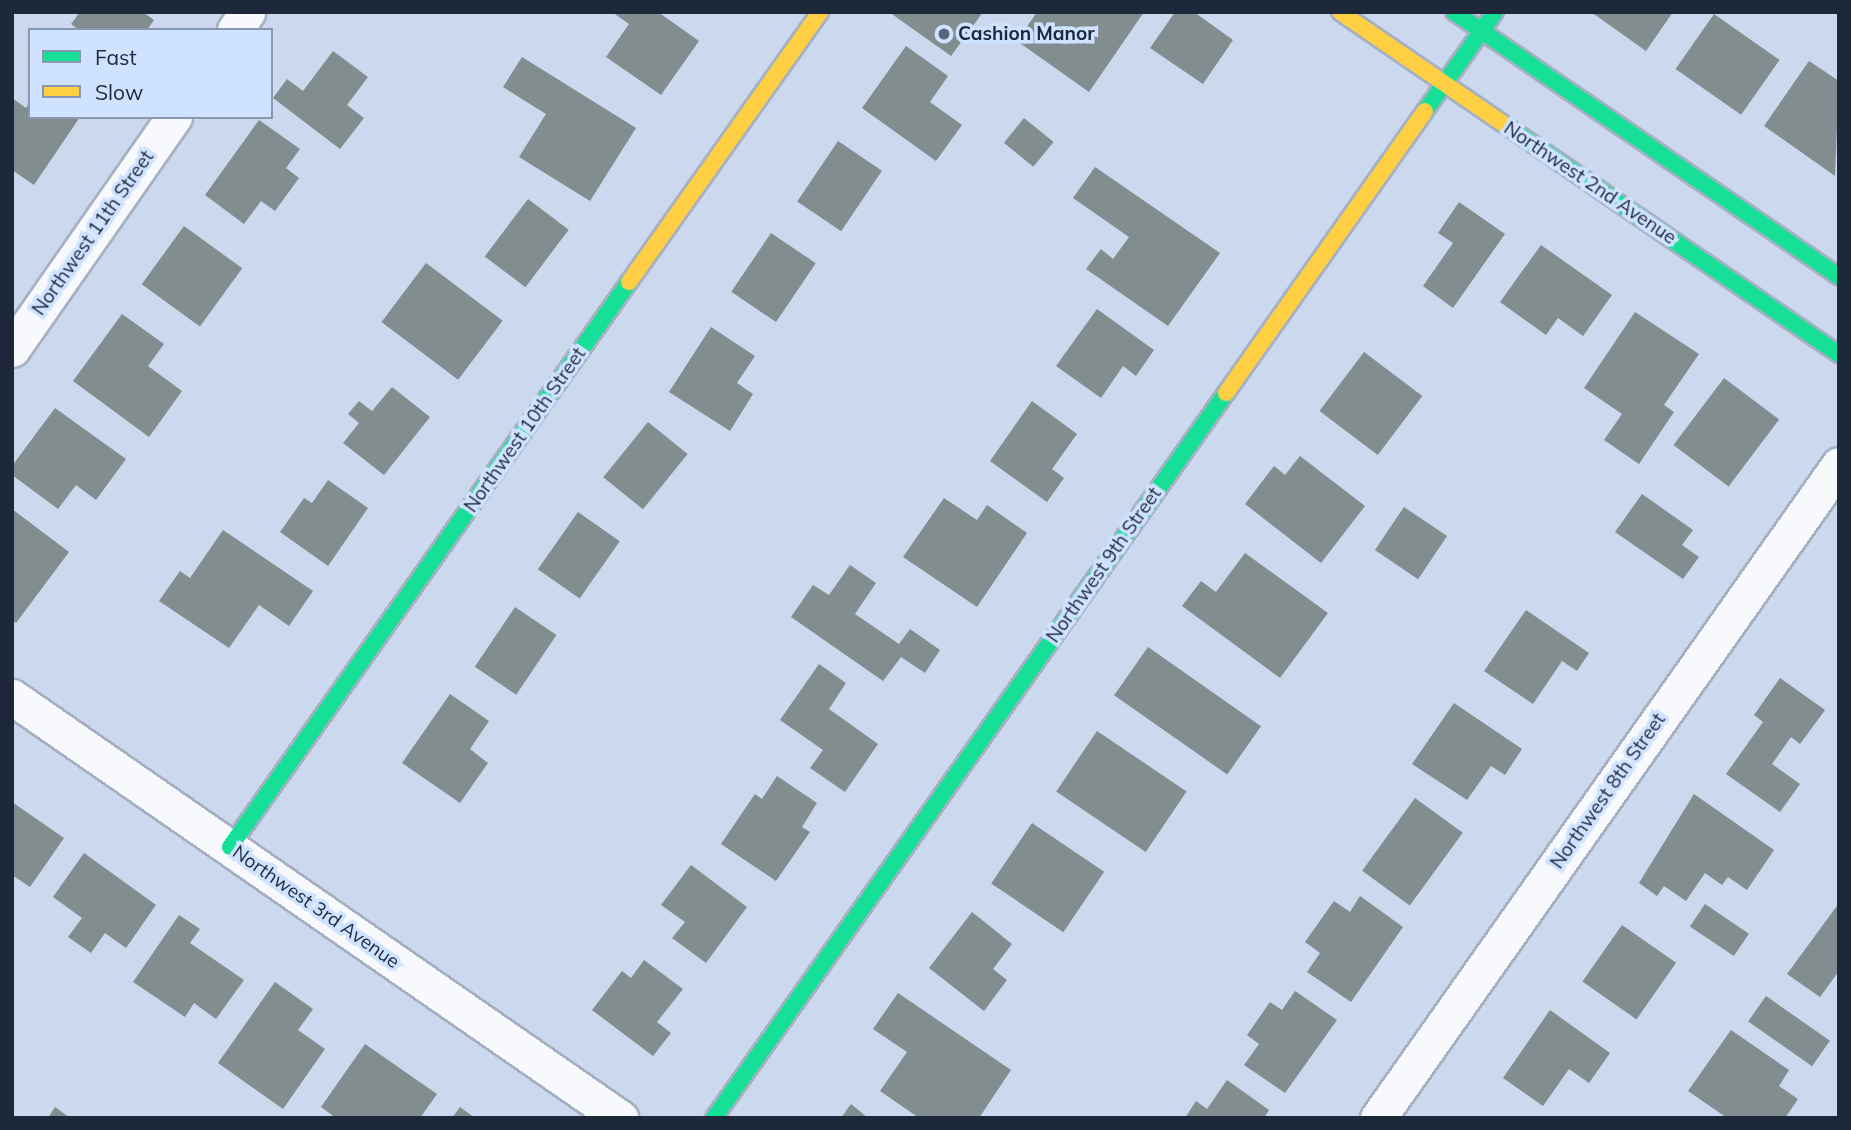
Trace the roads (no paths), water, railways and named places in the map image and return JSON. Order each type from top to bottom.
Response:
[{"type":"street","points":[[236,28],[247,12]]},
{"type":"street","name":"Northwest 10th Street","points":[[230,848],[820,12]]},
{"type":"street","name":"Northwest 2nd Avenue","points":[[1340,12],[1839,354]]},
{"type":"street","points":[[1454,12],[1839,277]]},
{"type":"street","name":"Northwest 9th Street","points":[[713,1118],[1495,12]]},
{"type":"street","name":"Northwest 11th Street","points":[[12,349],[173,119]]},
{"type":"street","name":"Northwest 8th Street","points":[[1378,1118],[1839,465]]},
{"type":"street","name":"Northwest 3rd Avenue","points":[[12,697],[620,1118]]},
{"type":"place","name":"Cashion Manor","points":[[944,34]]}]
